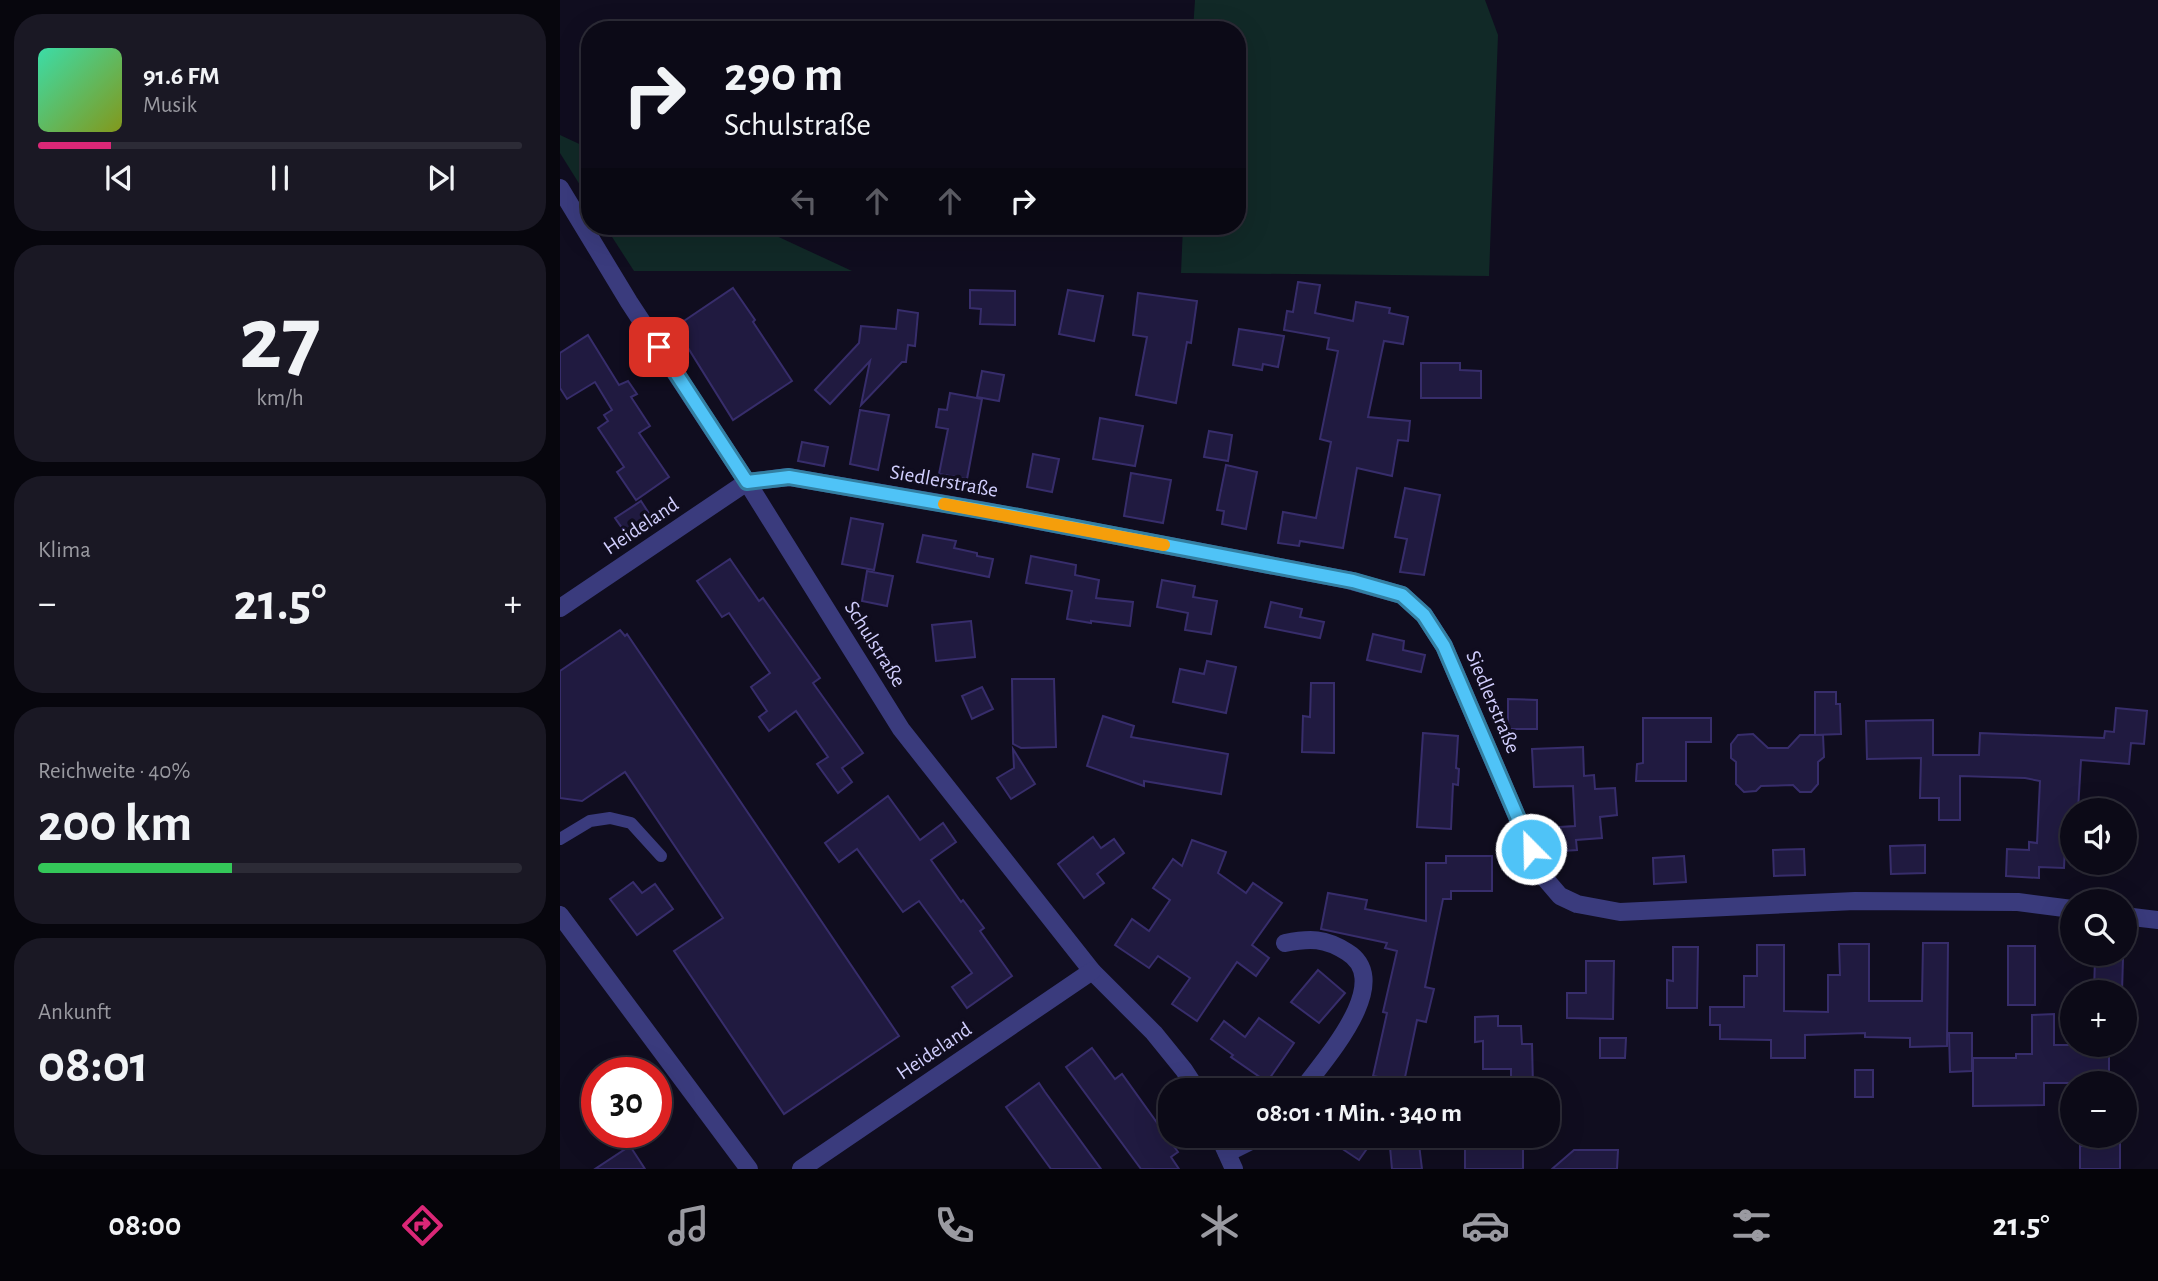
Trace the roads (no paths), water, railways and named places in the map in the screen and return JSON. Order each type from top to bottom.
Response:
[{"type":"street","name":"Schulstraße","points":[[560,188],[581,223]]},
{"type":"street","name":"Schulstraße","points":[[588,235],[901,729],[1092,971],[1154,1033],[1190,1078]]},
{"type":"street","name":"Siedlerstraße","points":[[747,482],[789,477],[1348,580],[1402,595],[1424,615],[1444,646],[1542,875],[1560,896],[1577,904],[1620,912],[1855,901],[2018,902],[2060,907]]},
{"type":"street","name":"Heideland","points":[[560,608],[747,482]]},
{"type":"street","points":[[560,915],[749,1169]]},
{"type":"street","points":[[2137,918],[2158,920]]},
{"type":"street","points":[[1285,943],[1308,938],[1334,945],[1351,954],[1362,967],[1365,983],[1360,1004],[1351,1022],[1311,1078]]},
{"type":"street","name":"Heideland","points":[[801,1169],[1092,971]]},
{"type":"street","points":[[1230,1161],[1246,1148]]},
{"type":"lane","points":[[560,839],[590,821],[610,818],[631,822],[661,856]]}]
